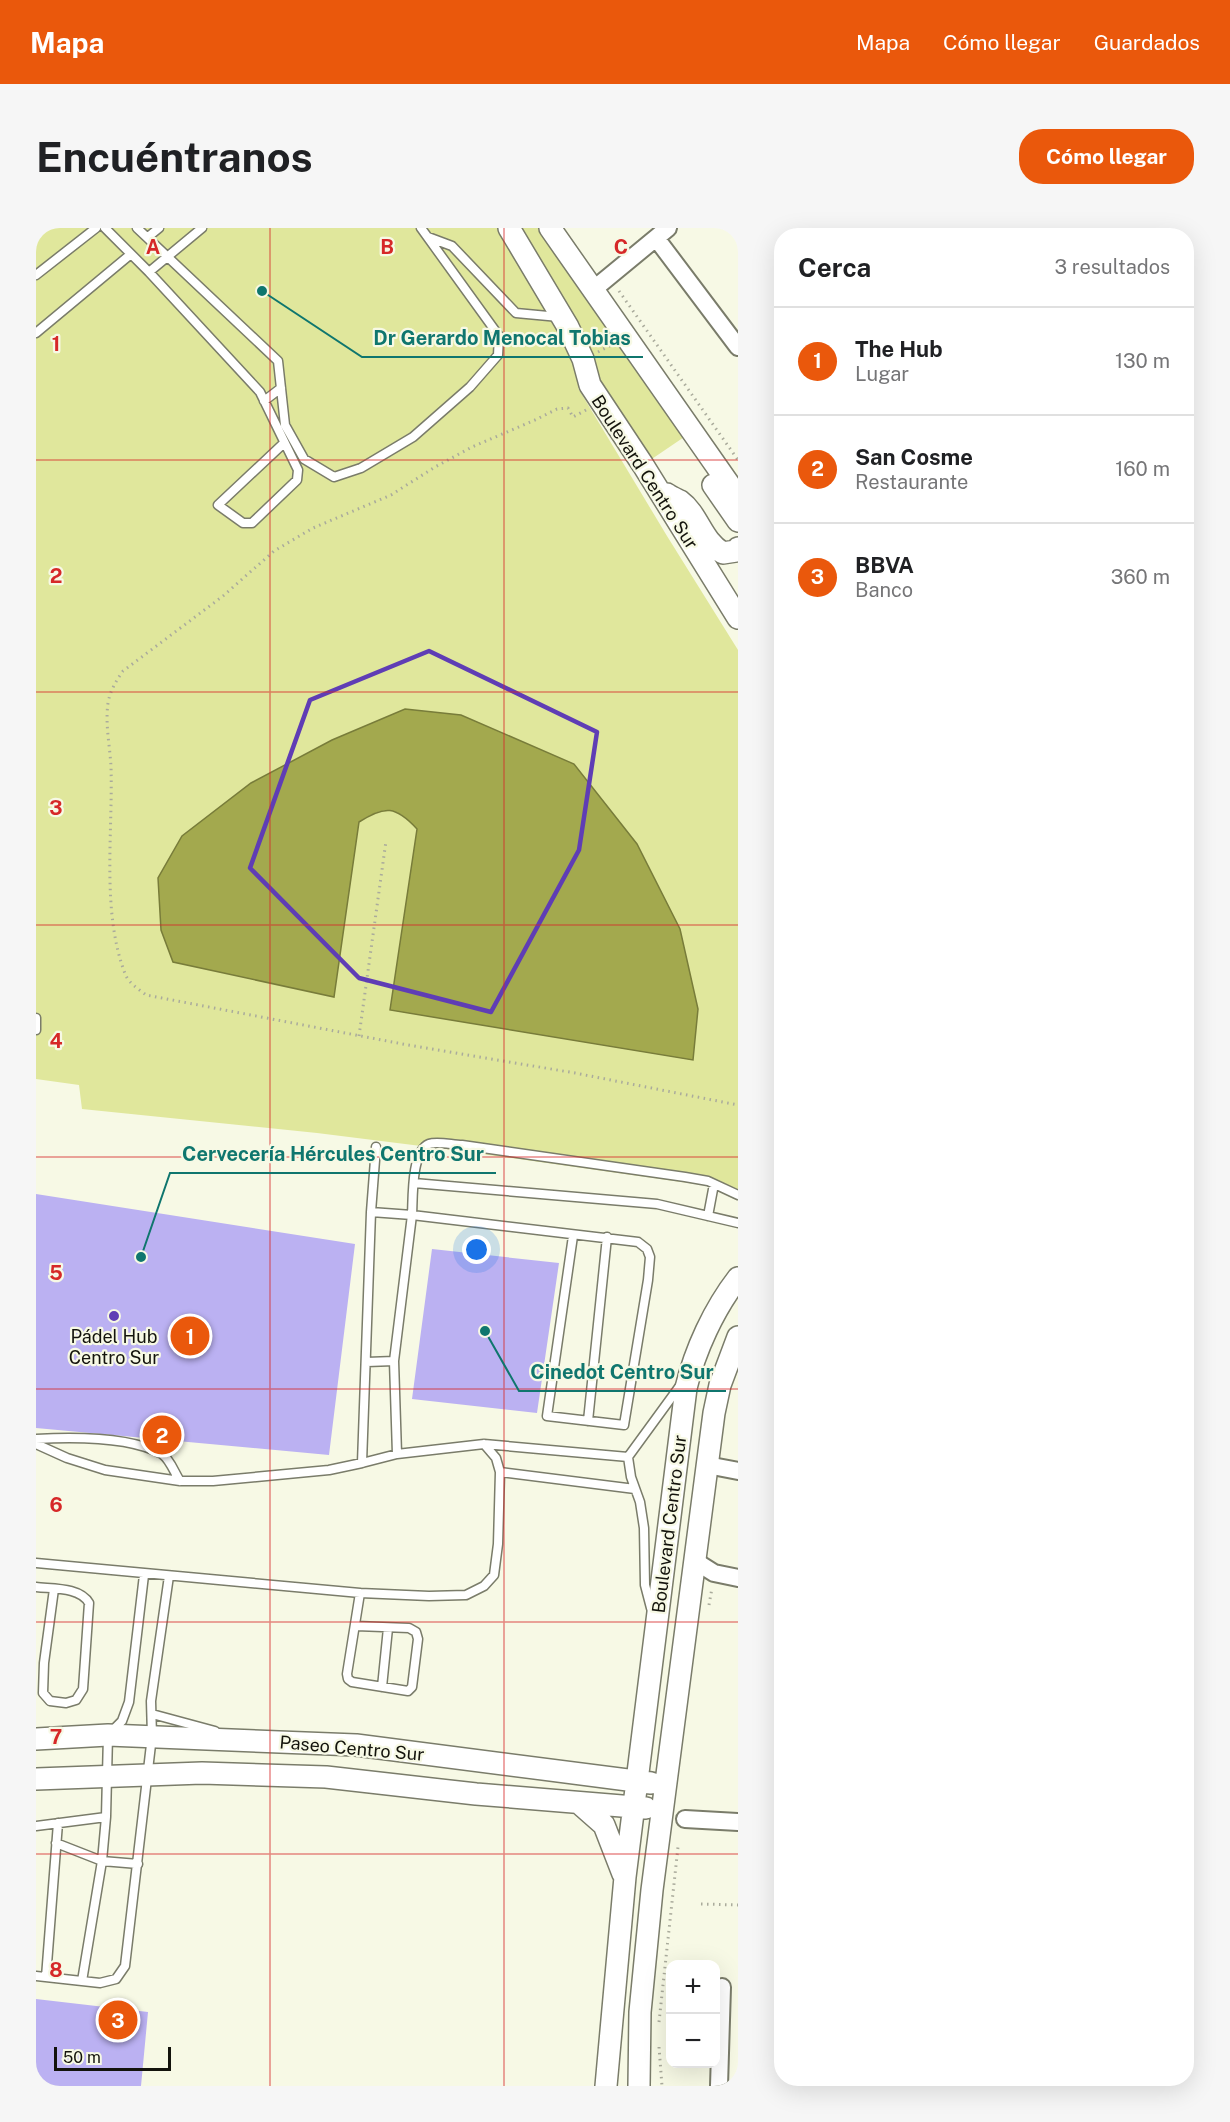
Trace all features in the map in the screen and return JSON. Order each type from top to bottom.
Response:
[{"type":"street","name":"Boulevard Centro Sur","points":[[509,228],[563,318],[583,359],[590,385],[659,490],[738,618]]},
{"type":"street","points":[[550,228],[738,497]]},
{"type":"street","points":[[594,289],[662,233],[738,347]]},
{"type":"street","points":[[708,452],[709,476],[715,489],[738,521]]},
{"type":"street","points":[[659,490],[681,502],[712,546],[723,553],[736,551],[738,548]]},
{"type":"street","name":"Boulevard Centro Sur","points":[[606,2086],[633,1807],[689,1373],[711,1322],[738,1278]]},
{"type":"street","name":"Boulevard Centro Sur","points":[[639,2086],[640,2012],[652,1890],[708,1460],[720,1385],[738,1337]]},
{"type":"street","points":[[708,1460],[738,1461]]},
{"type":"street","points":[[708,1460],[738,1471]]},
{"type":"street","points":[[695,1561],[725,1578]]},
{"type":"street","points":[[692,1587],[725,1578]]},
{"type":"street","name":"Paseo Centro Sur","points":[[36,1739],[108,1735],[356,1745],[666,1785]]},
{"type":"street","name":"Paseo Centro Sur","points":[[36,1779],[202,1773],[326,1777],[477,1794],[662,1810]]},
{"type":"street","points":[[607,1778],[610,1792],[607,1805]]},
{"type":"street","points":[[579,1803],[604,1825],[625,1877]]},
{"type":"street","points":[[685,1819],[738,1822]]},
{"type":"street","points":[[719,2086],[725,1987]]},
{"type":"lane","points":[[36,275],[96,228]]},
{"type":"lane","points":[[105,228],[260,392],[298,471],[297,480],[252,523],[243,523],[218,506],[284,443]]},
{"type":"lane","points":[[137,228],[278,361],[285,425],[304,459],[334,477],[361,468],[413,437],[471,387],[498,355],[499,336],[421,228]]},
{"type":"lane","points":[[148,237],[159,228]]},
{"type":"lane","points":[[149,272],[202,228]]},
{"type":"lane","points":[[428,237],[452,246],[516,313],[563,318]]},
{"type":"lane","points":[[36,333],[130,255]]},
{"type":"lane","points":[[264,401],[281,388]]},
{"type":"lane","points":[[36,1018],[36,1030]]},
{"type":"lane","points":[[397,1454],[394,1361],[416,1163],[421,1149],[430,1143],[462,1145],[685,1177],[714,1184],[738,1195]]},
{"type":"lane","points":[[363,1463],[371,1212],[376,1147]]},
{"type":"lane","points":[[414,1183],[657,1204],[738,1223]]},
{"type":"lane","points":[[708,1216],[714,1184]]},
{"type":"lane","points":[[371,1212],[412,1215],[573,1236],[607,1237],[638,1242],[647,1249],[650,1257],[624,1425],[547,1416],[573,1236]]},
{"type":"lane","points":[[588,1421],[607,1237]]},
{"type":"lane","points":[[367,1362],[394,1361]]},
{"type":"lane","points":[[656,1626],[645,1585],[644,1528],[630,1477],[628,1457],[689,1373]]},
{"type":"lane","points":[[36,1438],[80,1437],[133,1444],[164,1455],[180,1481]]},
{"type":"lane","points":[[36,1444],[67,1458],[105,1470],[180,1481],[213,1481],[329,1470],[397,1454],[484,1444],[628,1457]]},
{"type":"lane","points":[[36,1563],[144,1575],[360,1593],[466,1595],[484,1586],[494,1575],[498,1544],[500,1472],[496,1458],[484,1444]]},
{"type":"lane","points":[[500,1472],[635,1489]]},
{"type":"lane","points":[[82,1981],[102,1861],[106,1817],[108,1735],[122,1721],[129,1702],[144,1575]]},
{"type":"lane","points":[[36,1976],[100,1983],[116,1980],[125,1966],[152,1737],[151,1701],[169,1576]]},
{"type":"lane","points":[[36,1587],[54,1589],[77,1592],[85,1596],[89,1603],[83,1689],[76,1700],[66,1703],[50,1701],[43,1693],[44,1663],[54,1589]]},
{"type":"lane","points":[[356,1626],[409,1628],[416,1632],[418,1639],[412,1687],[408,1691],[352,1682],[348,1679],[360,1593]]},
{"type":"lane","points":[[382,1687],[388,1628]]},
{"type":"lane","points":[[152,1714],[251,1740]]},
{"type":"lane","points":[[36,1826],[106,1817]]},
{"type":"lane","points":[[46,1977],[58,1823]]},
{"type":"lane","points":[[56,1843],[102,1861],[138,1864]]},
{"type":"path","points":[[619,291],[738,460]]},
{"type":"path","points":[[590,407],[573,417],[568,408],[556,409],[472,447],[435,467],[392,495],[313,528],[274,551],[214,603],[123,670],[113,685],[108,703],[107,724],[111,767],[112,914],[119,952],[127,979],[146,995],[738,1105]]},
{"type":"path","points":[[359,1036],[386,841]]},
{"type":"path","points":[[708,1614],[725,1578]]},
{"type":"path","points":[[659,2023],[678,1846]]},
{"type":"path","points":[[700,1904],[738,1905]]},
{"type":"path","points":[[659,2045],[662,2086]]},
{"type":"highlighted area","points":[[429,651],[597,732],[579,850],[491,1012],[359,978],[250,868],[310,700]]},
{"type":"shaded area","points":[[36,228],[550,228],[693,431],[643,465],[590,386],[578,388],[738,650],[738,1190],[317,1133],[82,1109],[79,1085],[36,1079]]},
{"type":"shaded area","points":[[405,709],[461,715],[574,764],[637,844],[680,929],[698,1009],[693,1060],[390,1010],[417,829],[403,816],[390,810],[368,816],[359,822],[334,997],[173,962],[161,930],[158,878],[182,836],[251,783],[332,740]]},
{"type":"building","points":[[36,1194],[355,1244],[329,1455],[36,1428]]},
{"type":"building","points":[[432,1249],[559,1263],[537,1413],[412,1399]]},
{"type":"building","points":[[36,1999],[148,2012],[141,2086],[36,2086]]},
{"type":"place","name":"Dr Gerardo Menocal Tobias","points":[[262,291]]},
{"type":"place","name":"Cervecería Hércules Centro Sur","points":[[141,1257]]},
{"type":"place","name":"Pádel Hub Centro Sur","points":[[114,1316]]},
{"type":"place","name":"Cinedot Centro Sur","points":[[485,1331]]},
{"type":"place","name":"The Hub","points":[[190,1336]]},
{"type":"place","name":"San Cosme","points":[[162,1435]]},
{"type":"place","name":"BBVA","points":[[118,2020]]}]
